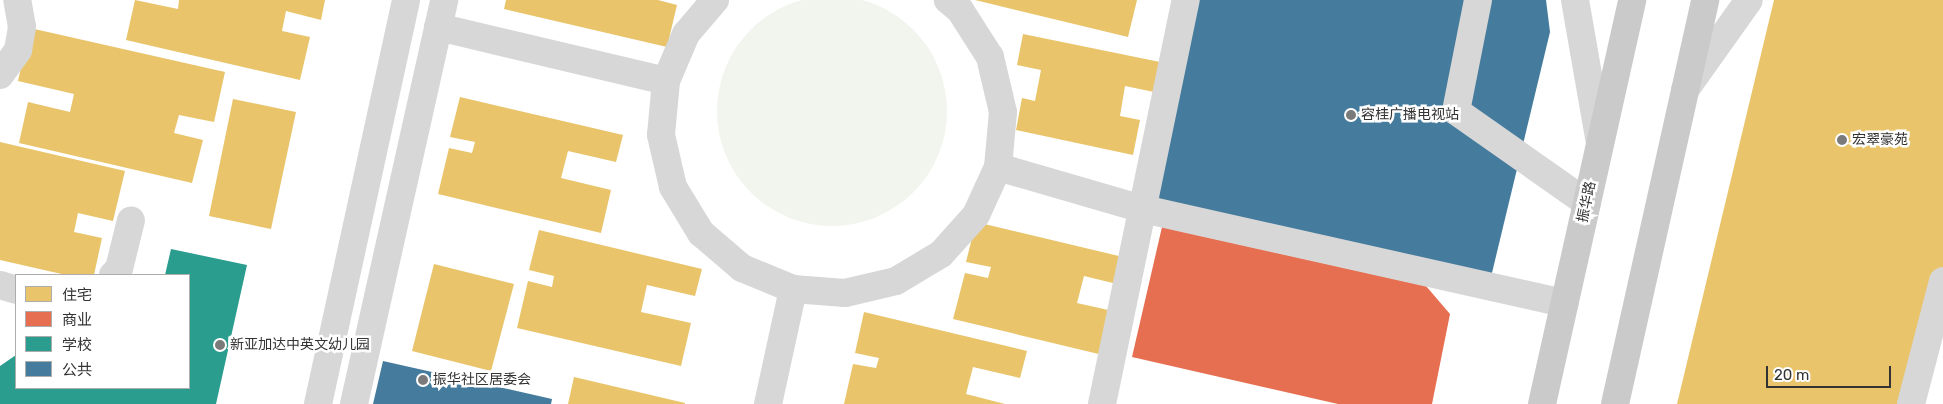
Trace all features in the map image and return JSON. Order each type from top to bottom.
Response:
[{"type":"main road","name":"振华路","points":[[1542,404],[1632,0]]},
{"type":"main road","points":[[1615,404],[1704,0]]},
{"type":"street","points":[[0,75],[18,50],[22,27],[17,0]]},
{"type":"street","points":[[318,404],[406,0]]},
{"type":"street","points":[[354,404],[444,0]]},
{"type":"street","points":[[715,0],[686,34],[666,81],[661,135],[678,195],[701,233],[742,268],[793,289],[845,293],[896,280],[941,254],[976,215],[998,167],[1003,112],[990,57],[960,10],[948,0]]},
{"type":"street","points":[[1102,404],[1186,0]]},
{"type":"street","points":[[1478,0],[1456,111],[1587,203]]},
{"type":"street","points":[[1574,0],[1600,143]]},
{"type":"street","points":[[1685,90],[1749,0]]},
{"type":"street","points":[[438,27],[666,81]]},
{"type":"street","points":[[998,167],[1143,209],[1565,303]]},
{"type":"street","points":[[114,274],[119,269],[131,220]]},
{"type":"street","points":[[1911,404],[1943,281]]},
{"type":"street","points":[[0,285],[15,290]]},
{"type":"street","points":[[768,404],[793,289]]},
{"type":"shaded area","points":[[806,-1],[858,-1],[876,5],[896,15],[928,47],[942,78],[946,100],[945,133],[938,155],[928,175],[896,207],[876,217],[854,224],[832,226],[810,224],[788,217],[768,207],[736,175],[726,155],[719,133],[717,111],[719,89],[726,67],[736,47],[768,15],[788,5]]},
{"type":"building: 住宅","points":[[135,0],[178,9],[179,0],[325,0],[321,20],[286,11],[282,31],[310,37],[300,80],[126,40]]},
{"type":"building: 住宅","points":[[506,0],[658,0],[677,5],[667,47],[504,9]]},
{"type":"building: 住宅","points":[[975,0],[1137,0],[1128,37]]},
{"type":"building: 住宅","name":"宏翠豪苑","points":[[1774,0],[1943,0],[1943,281],[1911,404],[1677,404]]},
{"type":"building: 住宅","points":[[30,28],[225,72],[214,122],[179,115],[174,133],[203,140],[192,183],[19,143],[28,102],[70,112],[74,94],[18,81]]},
{"type":"building: 住宅","points":[[1023,34],[1160,62],[1154,92],[1125,86],[1120,116],[1140,120],[1133,155],[1016,130],[1022,98],[1035,101],[1041,70],[1017,65]]},
{"type":"building: 住宅","points":[[460,97],[623,135],[616,162],[568,151],[561,178],[611,190],[601,233],[438,194],[449,148],[472,153],[475,142],[450,137]]},
{"type":"building: 住宅","points":[[233,99],[296,112],[271,229],[209,216]]},
{"type":"building: 住宅","points":[[0,142],[125,171],[113,221],[78,213],[74,232],[102,238],[94,274],[62,274],[0,260]]},
{"type":"building: 住宅","points":[[976,222],[1123,257],[1117,284],[1084,276],[1077,303],[1117,312],[1107,356],[953,319],[965,273],[988,278],[991,267],[966,262]]},
{"type":"building: 住宅","points":[[539,230],[702,269],[695,296],[647,285],[641,312],[691,323],[681,366],[517,328],[528,281],[552,287],[554,276],[529,270]]},
{"type":"building: 住宅","points":[[434,264],[514,284],[491,371],[412,351]]},
{"type":"building: 住宅","points":[[864,312],[1027,351],[1020,378],[973,367],[966,394],[1005,404],[844,404],[853,364],[876,368],[879,358],[855,353]]},
{"type":"building: 住宅","points":[[574,377],[685,403],[685,404],[568,404]]},
{"type":"building: 商业","points":[[1162,227],[1426,286],[1450,314],[1432,404],[1338,404],[1132,357]]},
{"type":"building: 学校","points":[[171,249],[247,265],[216,404],[0,404],[0,366],[15,356],[15,389],[190,389],[190,274],[165,274]]},
{"type":"building: 公共","name":"容桂广播电视站","points":[[1198,0],[1546,0],[1550,32],[1491,277],[1152,197]]},
{"type":"building: 公共","name":"振华社区居委会","points":[[383,361],[552,399],[551,404],[373,404]]},
{"type":"place","name":"容桂广播电视站","points":[[1351,115]]},
{"type":"place","name":"宏翠豪苑","points":[[1842,140]]},
{"type":"place","name":"新亚加达中英文幼儿园","points":[[220,345]]},
{"type":"place","name":"振华社区居委会","points":[[423,380]]}]
